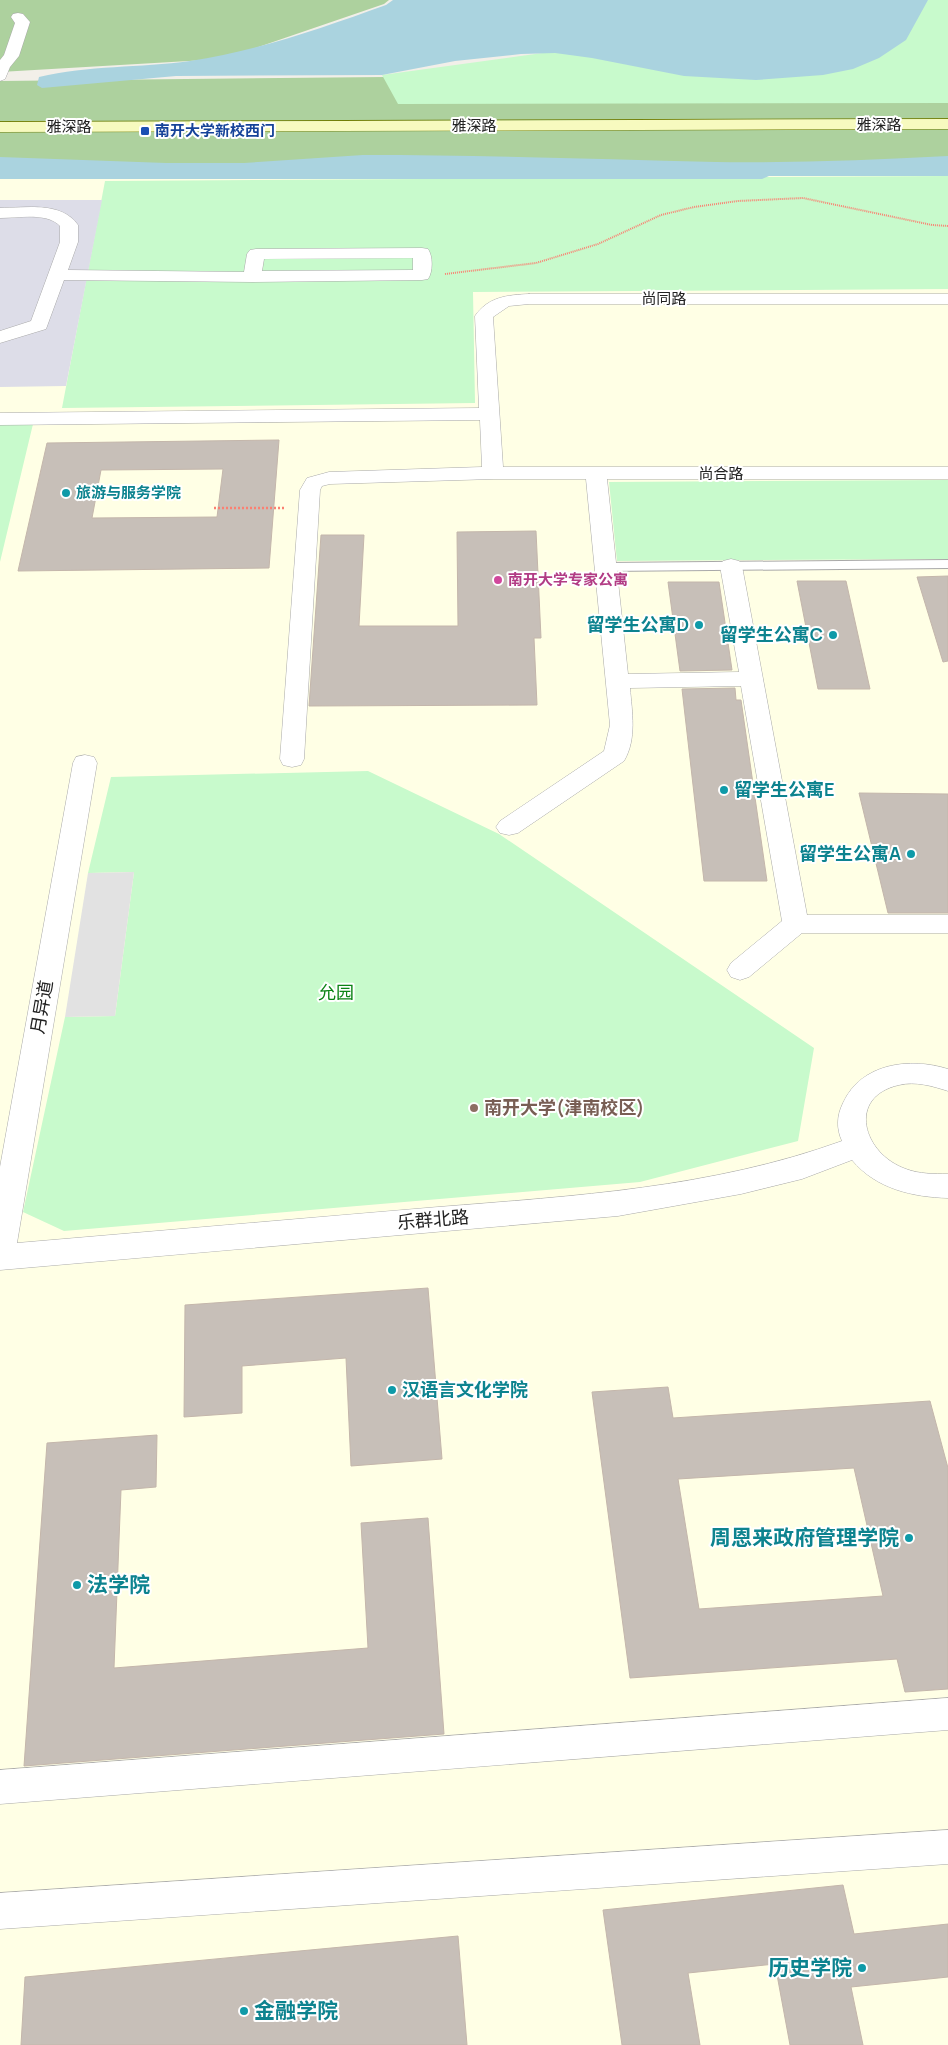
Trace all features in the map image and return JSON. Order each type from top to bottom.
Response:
[{"type":"main road","name":"雅深路","points":[[0,116],[948,114]]},
{"type":"main road","name":"雅深路","points":[[0,127],[948,124]]},
{"type":"street","points":[[0,76],[3,66],[11,56],[23,22],[12,20],[24,0]]},
{"type":"street","points":[[0,213],[44,213],[60,216],[69,224],[69,242],[39,325],[0,337]]},
{"type":"street","points":[[57,275],[252,277],[422,275]]},
{"type":"street","name":"尚同路","points":[[493,474],[484,316],[491,306],[509,300],[948,298]]},
{"type":"street","points":[[0,419],[490,414]]},
{"type":"street","name":"尚合路","points":[[309,508],[310,490],[314,482],[328,478],[493,474],[948,473]]},
{"type":"street","points":[[509,828],[615,755],[622,725],[596,474]]},
{"type":"street","points":[[292,760],[309,508]]},
{"type":"street","points":[[731,566],[796,924]]},
{"type":"street","points":[[618,681],[751,679]]},
{"type":"street","name":"月异道","points":[[0,1251],[85,763]]},
{"type":"street","points":[[740,970],[796,924],[948,924]]},
{"type":"street","points":[[948,1080],[920,1073],[900,1074],[882,1079],[867,1088],[857,1100],[852,1114],[853,1130],[859,1146],[870,1161],[887,1173],[906,1181],[927,1186],[948,1186]]},
{"type":"street","name":"乐群北路","points":[[0,1257],[618,1204],[776,1174],[802,1167],[859,1146]]},
{"type":"street","points":[[0,1787],[948,1714]]},
{"type":"street","points":[[0,1911],[948,1847]]},
{"type":"lane","points":[[606,568],[948,564]]},
{"type":"path","points":[[422,275],[469,272],[536,263],[598,244],[661,216],[694,207],[738,201],[803,198],[932,225],[948,226]]},
{"type":"path","points":[[214,508],[309,508]]},
{"type":"shaded area","name":"南开大学(津南校区)","points":[[0,155],[948,168],[948,2045],[0,2045]]},
{"type":"shaded area","points":[[0,200],[102,200],[66,386],[0,387]]},
{"type":"shaded area","points":[[134,872],[115,1016],[65,1017],[88,873]]},
{"type":"green space","points":[[0,0],[389,0],[384,4],[223,59],[0,72]]},
{"type":"green space","points":[[929,0],[948,0],[948,103],[398,104],[382,75]]},
{"type":"green space","points":[[385,77],[948,86],[948,166],[0,163],[0,81]]},
{"type":"green space","points":[[948,176],[948,289],[473,292],[475,403],[62,408],[105,181]]},
{"type":"green space","points":[[0,424],[33,424],[0,562]]},
{"type":"green space","points":[[948,480],[948,559],[617,561],[609,482]]},
{"type":"green space","name":"允园","points":[[368,771],[499,834],[814,1048],[798,1141],[640,1182],[64,1231],[23,1212],[65,1017],[115,1016],[134,872],[88,873],[111,777]]},
{"type":"water","points":[[393,0],[928,0],[906,40],[879,58],[853,69],[823,75],[756,80],[684,76],[592,58],[555,53],[521,54],[455,61],[382,75],[176,76],[42,88],[37,85],[39,77],[76,70],[152,65],[215,57],[265,45],[314,30],[386,5]]},
{"type":"water","points":[[363,155],[496,156],[716,162],[832,161],[948,156],[948,176],[769,176],[762,179],[0,179],[0,157],[166,163],[244,163]]},
{"type":"building","name":"旅游与服务学院","points":[[279,440],[269,568],[18,571],[47,443]],"holes":[[[223,469],[217,517],[92,518],[101,470]]]},
{"type":"building","name":"南开大学专家公寓","points":[[536,531],[541,638],[534,638],[537,705],[309,706],[321,535],[364,535],[359,626],[458,626],[457,532]]},
{"type":"building","points":[[948,576],[948,661],[943,662],[917,577]]},
{"type":"building","name":"留学生公寓C","points":[[797,581],[846,581],[870,689],[818,689]]},
{"type":"building","name":"留学生公寓D","points":[[668,582],[719,582],[732,670],[680,671]]},
{"type":"building","name":"留学生公寓E","points":[[735,688],[736,700],[741,700],[767,881],[704,881],[682,689]]},
{"type":"building","name":"留学生公寓A","points":[[859,793],[948,794],[948,913],[888,913]]},
{"type":"building","name":"汉语言文化学院","points":[[428,1288],[442,1459],[351,1466],[346,1358],[242,1366],[242,1413],[184,1417],[185,1305]]},
{"type":"building","name":"周恩来政府管理学院","points":[[668,1387],[673,1418],[930,1401],[948,1468],[948,1689],[905,1692],[897,1659],[630,1678],[592,1392]],"holes":[[[854,1468],[883,1596],[699,1609],[678,1479]]]},
{"type":"building","name":"法学院","points":[[157,1435],[156,1487],[121,1490],[114,1668],[368,1648],[361,1523],[428,1518],[444,1734],[24,1766],[47,1443]]},
{"type":"building","name":"历史学院","points":[[843,1885],[854,1934],[948,1924],[948,1977],[851,1987],[863,2045],[790,2045],[775,1964],[688,1973],[700,2045],[622,2045],[603,1910]]},
{"type":"building","name":"金融学院","points":[[458,1936],[467,2045],[21,2045],[25,1977]]},
{"type":"place","name":"南开大学新校西门","points":[[145,131]]},
{"type":"place","name":"旅游与服务学院","points":[[66,493]]},
{"type":"place","name":"南开大学专家公寓","points":[[498,580]]},
{"type":"place","name":"留学生公寓D","points":[[699,625]]},
{"type":"place","name":"留学生公寓C","points":[[833,635]]},
{"type":"place","name":"留学生公寓E","points":[[724,790]]},
{"type":"place","name":"留学生公寓A","points":[[911,854]]},
{"type":"place","name":"南开大学(津南校区)","points":[[474,1108]]},
{"type":"place","name":"汉语言文化学院","points":[[392,1390]]},
{"type":"place","name":"周恩来政府管理学院","points":[[909,1538]]},
{"type":"place","name":"法学院","points":[[77,1585]]},
{"type":"place","name":"历史学院","points":[[862,1968]]},
{"type":"place","name":"金融学院","points":[[244,2011]]}]
